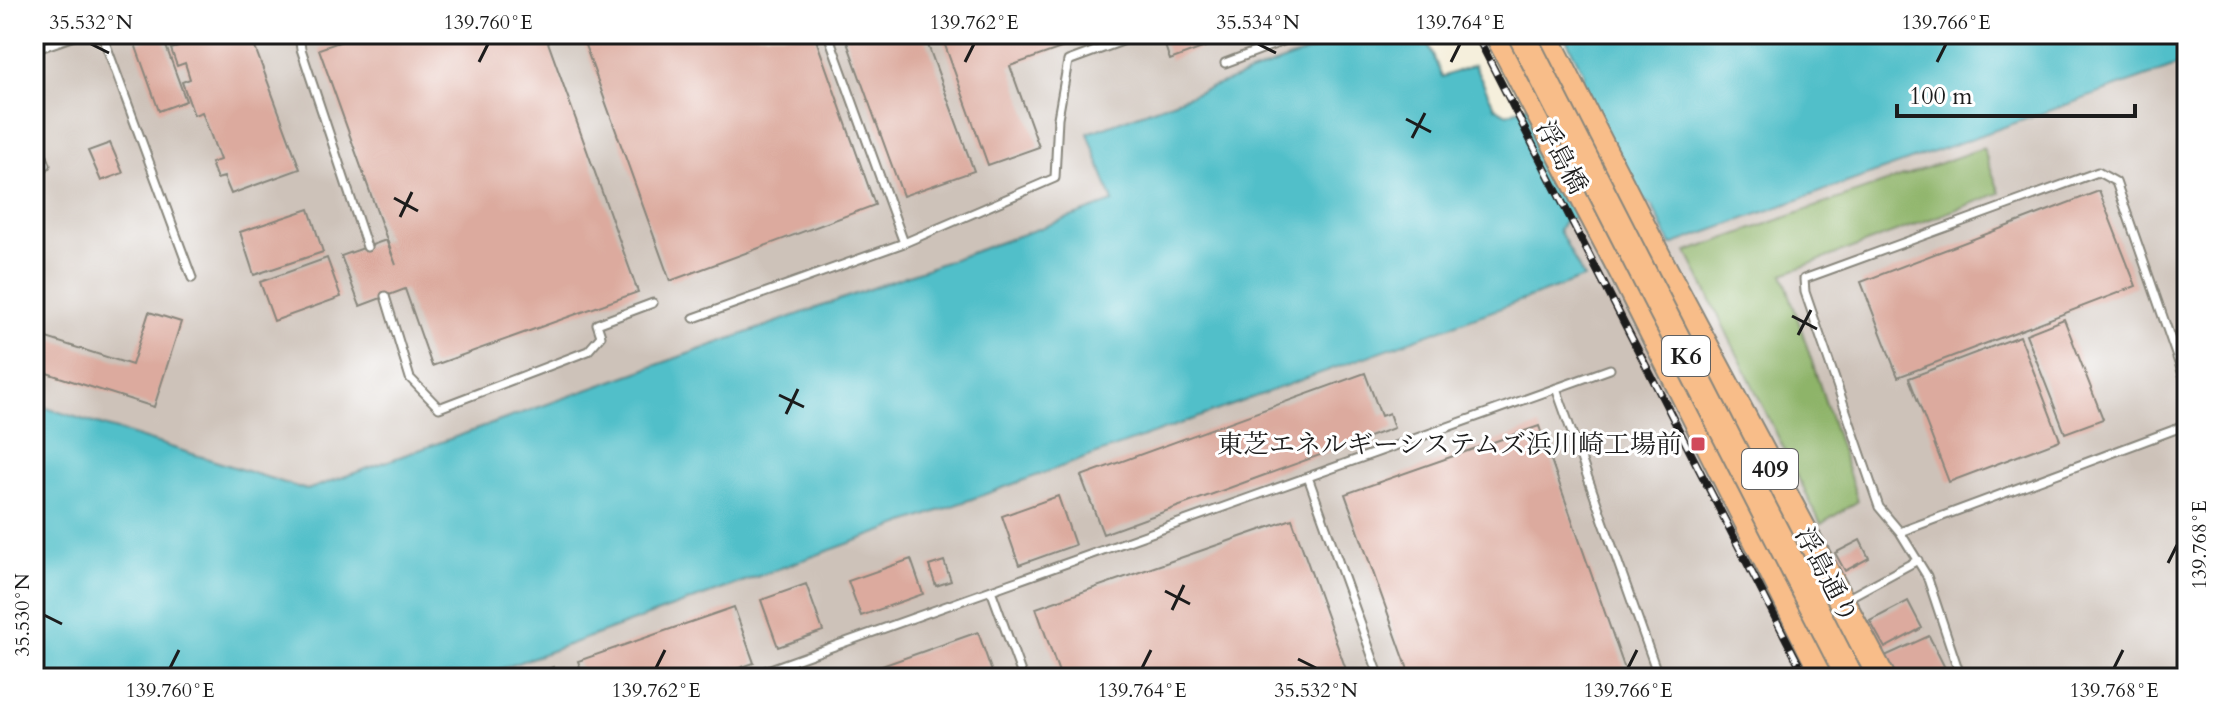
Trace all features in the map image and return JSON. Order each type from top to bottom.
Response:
[{"type":"highway","name":"K6","points":[[1536,34],[1864,678]]},
{"type":"highway","name":"浮島橋","points":[[1544,34],[1659,260]]},
{"type":"highway","name":"K6","points":[[1507,36],[1850,678]]},
{"type":"highway","name":"浮島橋","points":[[1507,36],[1624,274]]},
{"type":"highway","name":"浮島通り","points":[[1659,260],[1882,678]]},
{"type":"highway","name":"浮島通り","points":[[1624,274],[1826,678]]},
{"type":"lane","points":[[34,50],[80,34]]},
{"type":"lane","points":[[102,34],[192,278]]},
{"type":"lane","points":[[304,34],[299,36],[301,49],[367,247]]},
{"type":"lane","points":[[828,34],[904,243]]},
{"type":"lane","points":[[694,318],[904,243],[1055,178],[1058,118],[1068,61],[1125,40],[1123,34]]},
{"type":"lane","points":[[1225,63],[1302,34]]},
{"type":"lane","points":[[34,131],[46,165],[34,179]]},
{"type":"lane","points":[[1961,678],[1927,576],[1900,532],[1879,507],[1805,292],[1804,279],[2098,172],[2116,182],[2187,386]]},
{"type":"lane","points":[[385,296],[410,378],[439,408],[588,351],[601,336],[597,324],[653,303]]},
{"type":"lane","points":[[745,678],[1610,369]]},
{"type":"lane","points":[[1556,388],[1659,678]]},
{"type":"lane","points":[[1900,532],[2187,425]]},
{"type":"lane","points":[[1308,477],[1380,678]]},
{"type":"lane","points":[[1799,625],[1918,560]]},
{"type":"lane","points":[[991,590],[1023,678]]},
{"type":"shaded area","points":[[34,34],[1356,34],[1089,133],[1114,202],[307,490],[34,404]]},
{"type":"shaded area","points":[[2187,62],[2187,678],[476,678],[1584,279],[1559,230],[1564,221],[1637,196],[1653,207],[1672,245]]},
{"type":"green space","points":[[1983,148],[2000,193],[1783,274],[1858,501],[1821,524],[1687,252]]},
{"type":"water","points":[[1356,34],[1424,34],[1442,77],[1474,65],[1495,107],[1507,114],[1578,84],[1584,74],[1566,39],[1570,34],[2187,34],[2187,62],[1671,245],[1653,207],[1638,196],[1564,221],[1559,230],[1584,278],[476,678],[34,678],[34,404],[307,490],[1113,202],[1088,133]]},
{"type":"building","points":[[173,34],[250,34],[300,169],[231,194],[224,177],[217,179],[211,163],[220,160],[202,112],[194,115],[182,82],[190,79],[185,63],[177,66],[171,49],[178,47]]},
{"type":"building","points":[[362,34],[545,34],[638,292],[432,366],[405,289],[360,306],[341,256],[386,240],[396,265],[319,49]]},
{"type":"building","points":[[581,34],[814,34],[875,205],[670,281]]},
{"type":"building","points":[[844,34],[924,34],[974,171],[903,196]]},
{"type":"building","points":[[941,34],[1101,34],[1010,66],[1039,147],[988,165]]},
{"type":"building","points":[[1161,34],[1240,34],[1170,60]]},
{"type":"building","points":[[162,35],[186,101],[159,111],[135,44]]},
{"type":"building","points":[[110,143],[123,173],[101,181],[88,151]]},
{"type":"building","points":[[2099,191],[2136,286],[1898,377],[1861,282]]},
{"type":"building","points":[[309,209],[323,252],[254,275],[240,232]]},
{"type":"building","points":[[327,258],[341,297],[274,321],[260,282]]},
{"type":"building","points":[[149,312],[181,322],[154,407],[34,369],[34,334],[132,365]]},
{"type":"building","points":[[2064,319],[2103,419],[2065,433],[2026,334]]},
{"type":"building","points":[[2020,336],[2060,440],[1949,482],[1909,378]]},
{"type":"building","points":[[1365,373],[1381,416],[1389,413],[1394,428],[1103,534],[1081,476]]},
{"type":"building","points":[[1539,426],[1628,678],[1411,678],[1345,494]]},
{"type":"building","points":[[1058,496],[1075,545],[1019,565],[1002,516]]},
{"type":"building","points":[[1292,519],[1349,678],[1061,678],[1036,608]]},
{"type":"building","points":[[1860,540],[1869,558],[1845,571],[1835,553]]},
{"type":"building","points":[[911,559],[923,594],[861,616],[848,581]]},
{"type":"building","points":[[944,561],[951,581],[936,586],[929,566]]},
{"type":"building","points":[[806,584],[823,631],[778,647],[761,600]]},
{"type":"building","points":[[1908,601],[1922,628],[1885,648],[1870,621]]},
{"type":"building","points":[[734,607],[754,663],[710,678],[584,678],[578,661]]},
{"type":"building","points":[[978,632],[994,678],[848,678]]},
{"type":"building","points":[[1929,636],[1950,678],[1897,678],[1885,656]]},
{"type":"building","points":[[553,667],[557,678],[524,678]]},
{"type":"railway","points":[[1476,34],[1806,678]]},
{"type":"place","name":"東芝エネルギーシステムズ浜川崎工場前","points":[[1698,444]]}]
